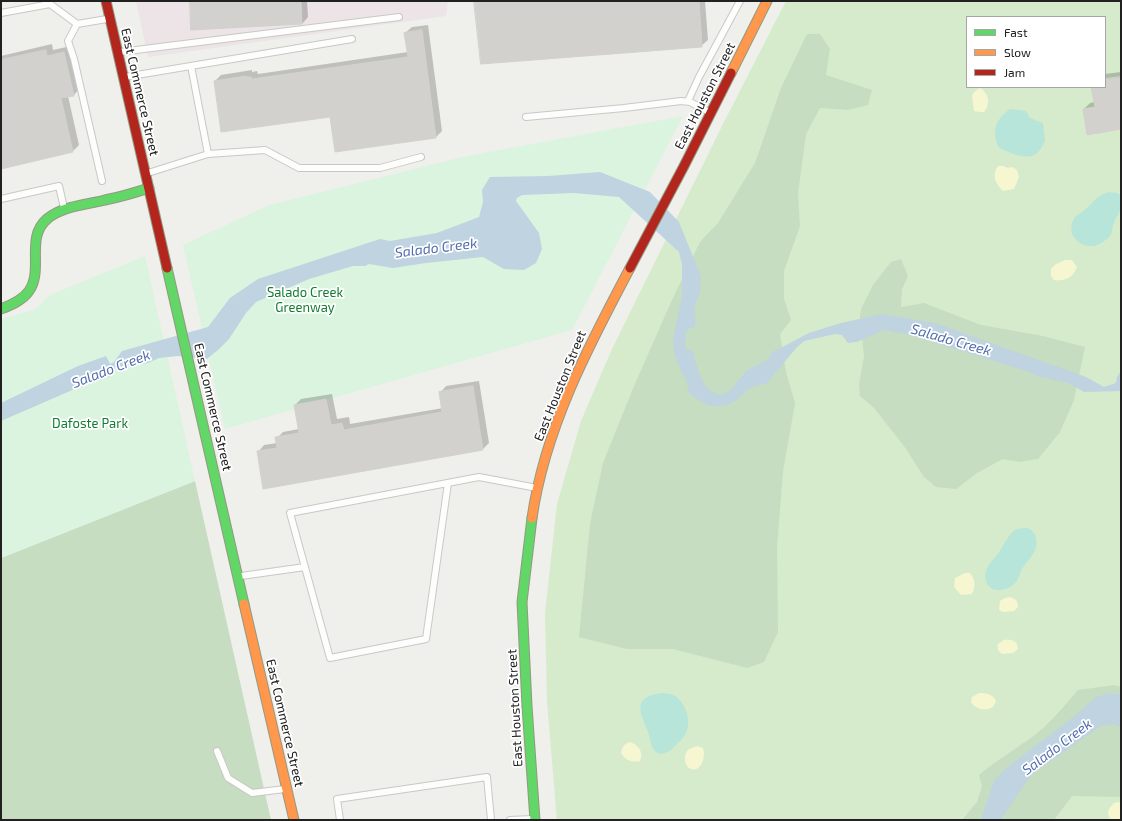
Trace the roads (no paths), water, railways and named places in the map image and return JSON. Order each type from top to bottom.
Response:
[{"type":"main road","name":"East Commerce Street","points":[[106,1],[294,820]]},
{"type":"main road","name":"East Houston Street","points":[[535,820],[522,602],[533,512],[546,453],[563,404],[592,339],[684,166],[767,1]]},
{"type":"main road","points":[[1,309],[15,303],[29,290],[34,278],[34,246],[38,231],[46,219],[64,211],[149,188]]},
{"type":"lane","points":[[688,102],[699,77],[740,1]]},
{"type":"lane","points":[[1,13],[50,4],[77,24],[110,19]]},
{"type":"lane","points":[[118,52],[279,34],[399,17]]},
{"type":"lane","points":[[77,24],[68,41],[74,59],[102,181]]},
{"type":"lane","points":[[124,77],[352,39]]},
{"type":"lane","points":[[191,66],[208,154]]},
{"type":"lane","points":[[526,118],[624,108],[681,100],[710,113]]},
{"type":"lane","points":[[146,174],[208,154],[265,150],[299,168],[380,168],[421,157]]},
{"type":"lane","points":[[1,199],[59,186],[64,211]]},
{"type":"lane","points":[[448,483],[426,639],[330,658],[290,513],[479,477],[538,488]]},
{"type":"lane","points":[[239,577],[305,567]]},
{"type":"lane","points":[[217,751],[228,778],[252,792],[287,789]]},
{"type":"lane","points":[[340,820],[337,799],[487,777],[491,820]]},
{"type":"lane","points":[[510,820],[535,820]]},
{"type":"water","name":"Salado Creek","points":[[600,172],[650,192],[679,222],[701,277],[700,291],[694,309],[696,320],[694,328],[689,328],[686,332],[685,348],[693,351],[702,380],[708,389],[716,393],[721,395],[731,390],[747,370],[769,359],[771,353],[809,333],[841,323],[882,314],[935,323],[1086,377],[1104,387],[1116,383],[1117,377],[1121,371],[1121,391],[1084,392],[1068,383],[1037,376],[1029,372],[907,334],[884,330],[857,342],[848,343],[842,335],[835,334],[804,341],[797,347],[767,383],[752,387],[732,403],[724,406],[712,406],[705,404],[689,393],[686,379],[679,367],[674,352],[673,339],[682,297],[682,264],[679,252],[619,197],[574,193],[522,195],[517,198],[516,201],[539,233],[542,249],[536,263],[524,270],[504,269],[483,257],[393,268],[369,264],[365,266],[353,266],[309,279],[256,302],[246,313],[229,339],[207,359],[178,356],[159,358],[148,363],[117,367],[111,372],[109,377],[77,388],[1,421],[1,403],[78,366],[106,356],[110,364],[114,362],[122,351],[208,327],[230,298],[258,279],[380,239],[390,241],[437,233],[479,217],[483,202],[482,190],[490,177],[548,176]]},
{"type":"water","name":"Salado Creek","points":[[1110,693],[1121,695],[1121,727],[1112,724],[1101,726],[1032,774],[1000,820],[981,820],[994,781],[1005,769],[1071,719],[1096,697]]},
{"type":"park label","name":"Salado Creek Greenway","points":[[305,300]]},
{"type":"park label","name":"Dafoste Park","points":[[90,424]]}]
